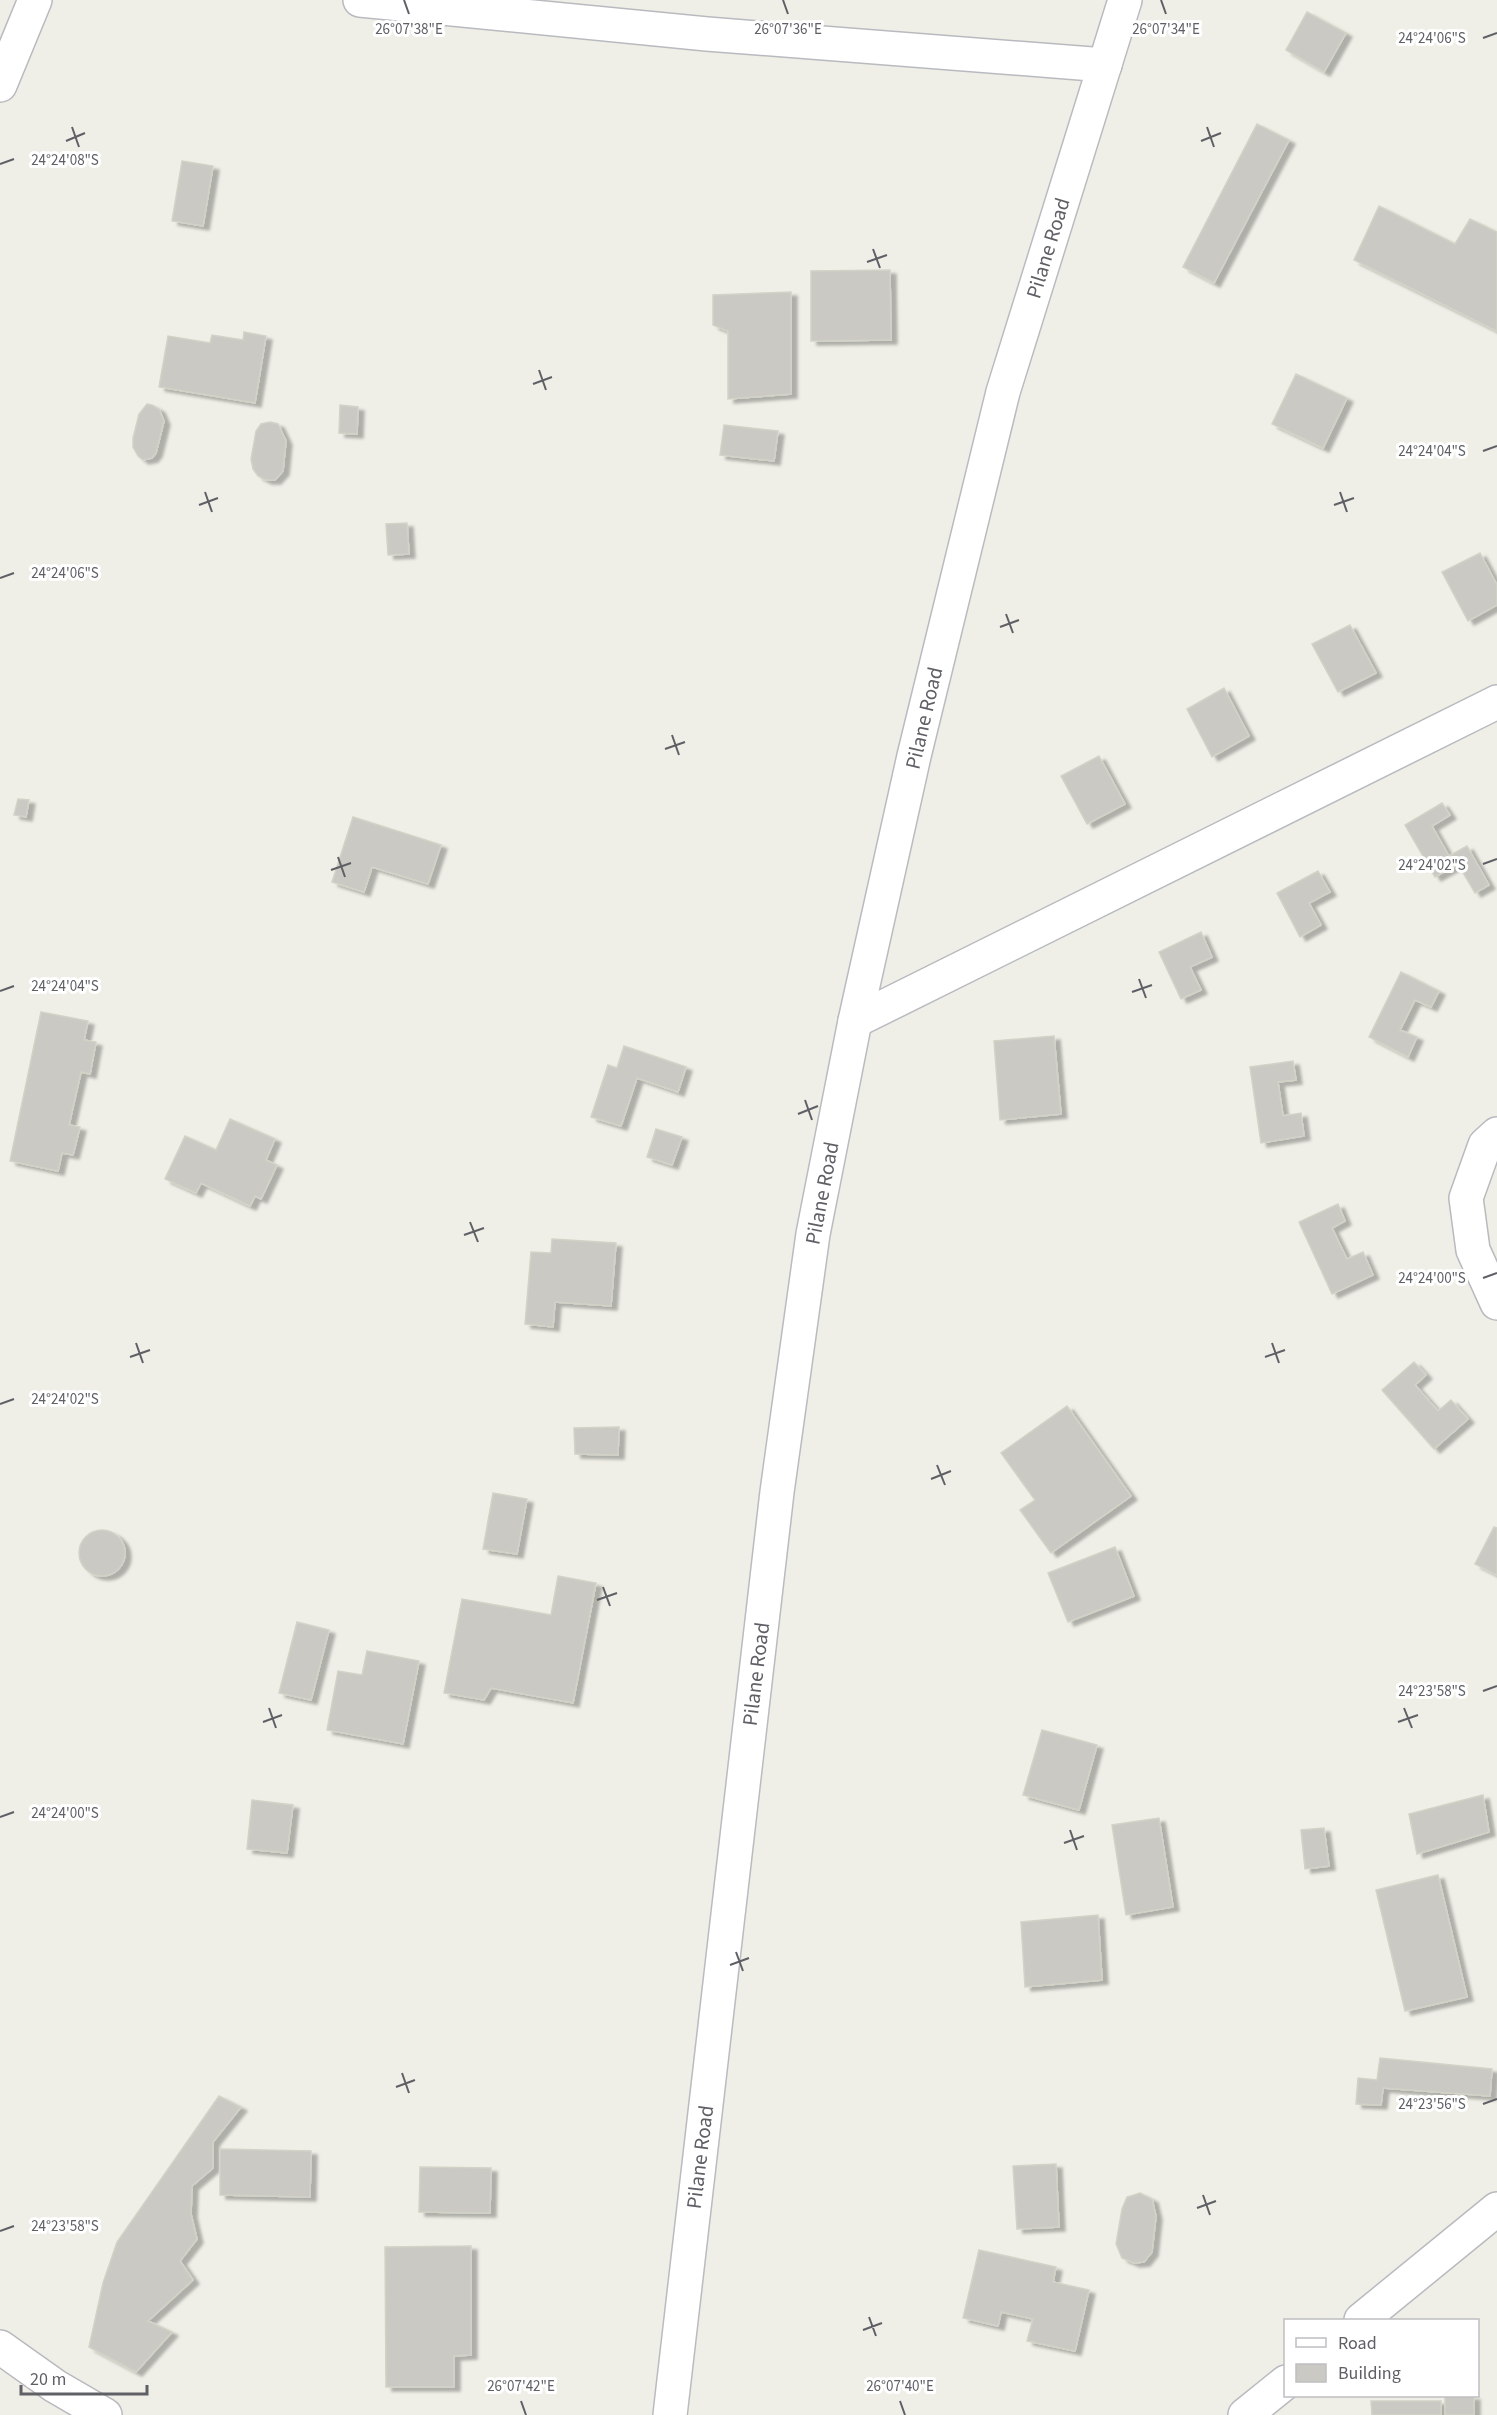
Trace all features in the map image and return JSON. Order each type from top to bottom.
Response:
[{"type":"main road","points":[[0,85],[35,0]]},
{"type":"main road","points":[[360,0],[707,34],[1105,64]]},
{"type":"main road","name":"Pilane Road","points":[[670,2415],[777,1492],[813,1234],[855,1021],[914,756],[1003,392],[1125,0]]},
{"type":"main road","points":[[855,1021],[1497,702]]},
{"type":"main road","points":[[1497,1134],[1485,1145],[1466,1198],[1473,1250],[1497,1303]]},
{"type":"main road","points":[[1362,2319],[1497,2209]]},
{"type":"main road","points":[[0,2347],[55,2386],[105,2415]]},
{"type":"main road","points":[[1245,2415],[1284,2384]]},
{"type":"building","points":[[1307,12],[1346,33],[1324,72],[1286,50]]},
{"type":"building","points":[[1257,124],[1289,140],[1214,283],[1183,267]]},
{"type":"building","points":[[182,161],[213,166],[203,226],[172,221]]},
{"type":"building","points":[[1379,206],[1455,244],[1470,219],[1497,232],[1497,331],[1354,260]]},
{"type":"building","points":[[890,270],[891,340],[811,341],[811,271]]},
{"type":"building","points":[[791,292],[791,394],[728,399],[728,331],[713,325],[713,295]]},
{"type":"building","points":[[244,332],[266,336],[255,403],[159,387],[168,336],[210,343],[212,335],[243,340]]},
{"type":"building","points":[[1296,374],[1347,398],[1323,448],[1272,424]]},
{"type":"building","points":[[147,404],[159,409],[164,421],[156,453],[152,458],[143,460],[133,447],[133,438],[139,414]]},
{"type":"building","points":[[340,405],[358,407],[357,434],[339,433]]},
{"type":"building","points":[[270,422],[278,424],[286,441],[283,471],[275,480],[266,480],[258,476],[253,469],[251,459],[256,431],[261,424]]},
{"type":"building","points":[[724,425],[778,431],[774,461],[720,455]]},
{"type":"building","points":[[407,523],[409,554],[388,555],[386,524]]},
{"type":"building","points":[[1480,553],[1497,585],[1497,605],[1468,621],[1442,572]]},
{"type":"building","points":[[1350,625],[1376,673],[1338,692],[1312,644]]},
{"type":"building","points":[[1224,688],[1249,736],[1212,757],[1187,709]]},
{"type":"building","points":[[1099,756],[1125,804],[1087,824],[1061,776]]},
{"type":"building","points":[[18,799],[29,800],[26,817],[14,815]]},
{"type":"building","points":[[1442,803],[1450,815],[1432,826],[1449,856],[1467,846],[1489,885],[1475,893],[1458,864],[1435,877],[1405,825]]},
{"type":"building","points":[[353,817],[441,845],[428,884],[372,867],[364,892],[332,882]]},
{"type":"building","points":[[1318,871],[1330,892],[1309,903],[1321,925],[1300,937],[1277,893]]},
{"type":"building","points":[[1201,932],[1212,957],[1190,967],[1201,990],[1181,999],[1159,952]]},
{"type":"building","points":[[1401,972],[1439,991],[1431,1007],[1415,1000],[1400,1030],[1417,1037],[1408,1057],[1369,1037]]},
{"type":"building","points":[[41,1012],[88,1021],[84,1040],[96,1042],[90,1074],[81,1072],[69,1125],[80,1127],[73,1155],[62,1153],[58,1171],[10,1161]]},
{"type":"building","points":[[1054,1036],[1061,1114],[1000,1120],[994,1041]]},
{"type":"building","points":[[624,1046],[686,1067],[678,1092],[637,1078],[621,1126],[591,1117],[608,1065],[617,1068]]},
{"type":"building","points":[[1293,1061],[1296,1080],[1278,1082],[1283,1116],[1301,1113],[1304,1136],[1261,1143],[1250,1067]]},
{"type":"building","points":[[230,1119],[275,1139],[266,1160],[277,1165],[261,1199],[255,1196],[250,1206],[201,1183],[196,1193],[165,1179],[185,1136],[216,1150]]},
{"type":"building","points":[[656,1129],[682,1137],[672,1165],[647,1157]]},
{"type":"building","points":[[1338,1204],[1345,1221],[1332,1228],[1347,1259],[1363,1252],[1373,1275],[1332,1294],[1299,1222]]},
{"type":"building","points":[[552,1239],[616,1243],[611,1306],[555,1302],[553,1327],[525,1324],[531,1252],[551,1253]]},
{"type":"building","points":[[1414,1362],[1426,1375],[1415,1385],[1438,1411],[1451,1400],[1468,1419],[1434,1449],[1382,1390]]},
{"type":"building","points":[[1067,1406],[1131,1496],[1051,1553],[1020,1510],[1035,1500],[1001,1453]]},
{"type":"building","points":[[619,1427],[618,1455],[575,1454],[574,1428]]},
{"type":"building","points":[[493,1493],[527,1499],[517,1554],[483,1549]]},
{"type":"building","points":[[1494,1527],[1497,1528],[1497,1575],[1475,1564]]},
{"type":"building","points":[[107,1530],[119,1536],[124,1544],[124,1562],[119,1570],[111,1575],[97,1576],[89,1573],[82,1566],[79,1548],[82,1540],[89,1533]]},
{"type":"building","points":[[1115,1547],[1134,1596],[1068,1622],[1048,1573]]},
{"type":"building","points":[[558,1576],[596,1583],[573,1703],[491,1688],[484,1700],[444,1693],[462,1599],[551,1615]]},
{"type":"building","points":[[297,1622],[329,1630],[311,1700],[279,1693]]},
{"type":"building","points":[[367,1651],[419,1661],[403,1744],[327,1730],[338,1671],[362,1675]]},
{"type":"building","points":[[1042,1730],[1097,1745],[1079,1810],[1023,1795]]},
{"type":"building","points":[[1483,1795],[1489,1832],[1417,1854],[1409,1814]]},
{"type":"building","points":[[252,1800],[293,1805],[287,1853],[247,1849]]},
{"type":"building","points":[[1159,1818],[1173,1907],[1126,1915],[1112,1825]]},
{"type":"building","points":[[1324,1828],[1329,1866],[1305,1869],[1301,1830]]},
{"type":"building","points":[[1438,1875],[1467,1997],[1405,2011],[1376,1890]]},
{"type":"building","points":[[1098,1915],[1102,1980],[1025,1987],[1021,1922]]},
{"type":"building","points":[[1380,2058],[1492,2069],[1490,2096],[1383,2088],[1381,2105],[1356,2104],[1358,2078],[1377,2080]]},
{"type":"building","points":[[219,2096],[241,2107],[213,2142],[213,2168],[192,2186],[191,2214],[197,2239],[180,2261],[193,2280],[148,2321],[172,2332],[136,2372],[89,2347],[103,2283],[117,2242]]},
{"type":"building","points":[[220,2149],[311,2151],[310,2197],[220,2195]]},
{"type":"building","points":[[1056,2164],[1059,2227],[1017,2229],[1013,2166]]},
{"type":"building","points":[[420,2167],[491,2168],[490,2213],[419,2212]]},
{"type":"building","points":[[1140,2193],[1152,2199],[1156,2216],[1152,2252],[1144,2262],[1134,2263],[1122,2258],[1116,2244],[1122,2209],[1127,2197]]},
{"type":"building","points":[[471,2246],[471,2355],[454,2356],[454,2387],[386,2387],[385,2247]]},
{"type":"building","points":[[979,2250],[1056,2267],[1053,2282],[1089,2290],[1075,2351],[1027,2341],[1033,2319],[1001,2312],[998,2326],[963,2318]]},
{"type":"building","points":[[1445,2397],[1474,2397],[1474,2415],[1445,2415]]},
{"type":"building","points":[[1371,2401],[1441,2401],[1441,2415],[1372,2415]]}]
